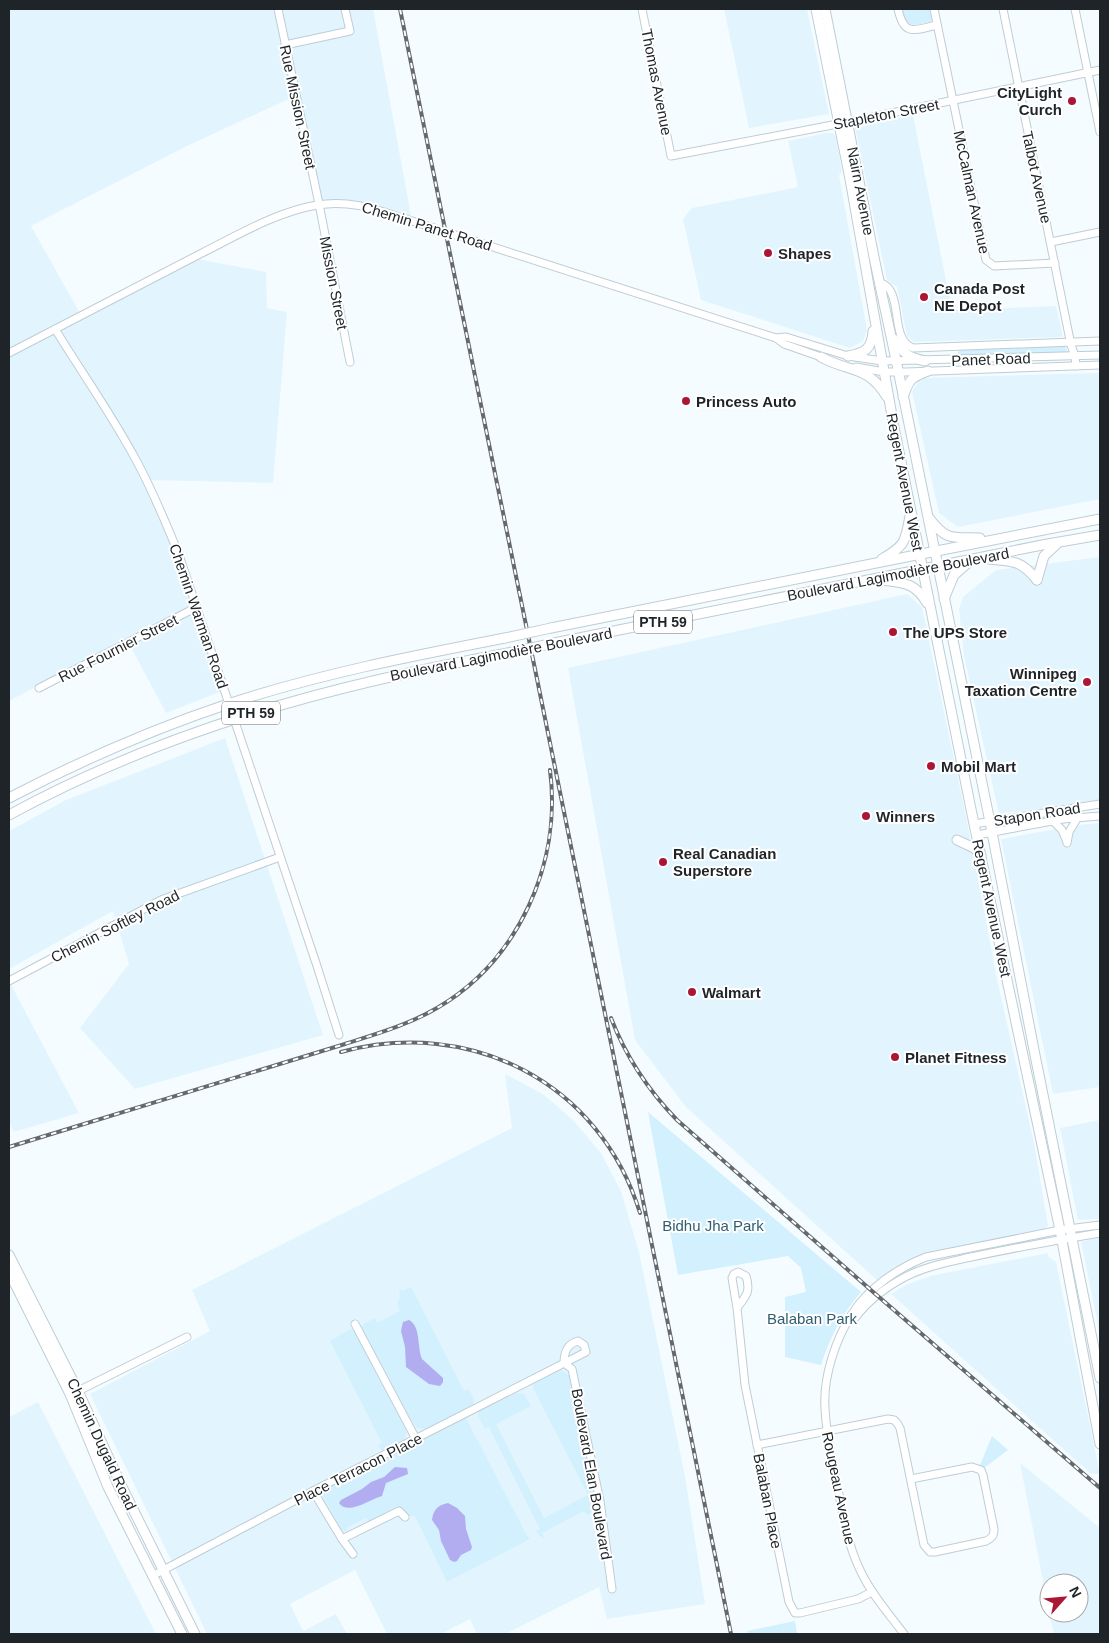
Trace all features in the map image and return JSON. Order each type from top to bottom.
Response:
[{"type":"main road","name":"Nairn Avenue","points":[[816,9],[828,45]]},
{"type":"main road","name":"Nairn Avenue","points":[[825,9],[828,45],[854,179],[884,372]]},
{"type":"main road","name":"Nairn Avenue","points":[[854,179],[880,282],[898,372]]},
{"type":"main road","points":[[869,283],[880,282]]},
{"type":"main road","points":[[848,356],[862,352],[873,342],[874,311]]},
{"type":"main road","points":[[890,332],[904,353],[914,359],[925,361]]},
{"type":"main road","points":[[821,357],[870,376],[881,388],[890,403]]},
{"type":"main road","points":[[903,397],[908,382],[914,376],[928,371]]},
{"type":"main road","name":"Regent Avenue West","points":[[884,372],[922,569],[1019,1038],[1042,1144],[1066,1234],[1100,1378]]},
{"type":"main road","name":"Regent Avenue West","points":[[898,372],[1053,1142],[1066,1234],[1100,1439]]},
{"type":"main road","points":[[875,563],[899,549],[906,539],[911,511]]},
{"type":"main road","points":[[927,516],[938,530],[949,536],[993,539]]},
{"type":"main road","name":"Boulevard Lagimodière Boulevard","points":[[9,798],[112,747],[229,704],[332,674],[551,628],[1100,519]]},
{"type":"main road","name":"Boulevard Lagimodière Boulevard","points":[[9,815],[111,765],[196,731],[314,694],[554,643],[1100,535]]},
{"type":"main road","points":[[944,599],[954,575],[975,559],[1019,563],[1029,570],[1037,580],[1044,556],[1059,542]]},
{"type":"main road","points":[[874,579],[913,586],[920,592],[931,609]]},
{"type":"main road","points":[[956,733],[971,730]]},
{"type":"main road","points":[[957,840],[974,848],[981,855]]},
{"type":"main road","points":[[1016,1021],[1031,1032]]},
{"type":"main road","points":[[1019,1038],[1027,1042],[1034,1050]]},
{"type":"main road","points":[[1032,1097],[1045,1102]]},
{"type":"main road","points":[[1040,1132],[1048,1116]]},
{"type":"main road","points":[[1042,1144],[1053,1142]]},
{"type":"main road","name":"Chemin Dugald Road","points":[[9,1255],[78,1391],[162,1571],[195,1634]]},
{"type":"main road","name":"Chemin Dugald Road","points":[[9,1272],[70,1394],[108,1486],[182,1634]]},
{"type":"street","name":"Rue Mission Street","points":[[278,9],[319,204]]},
{"type":"street","points":[[285,45],[350,31],[345,9]]},
{"type":"street","name":"Thomas Avenue","points":[[642,9],[671,156]]},
{"type":"street","points":[[898,9],[901,22],[909,29],[915,30],[937,25]]},
{"type":"street","name":"McCalman Avenue","points":[[934,9],[986,260],[994,266],[1055,263]]},
{"type":"street","name":"Talbot Avenue","points":[[1003,9],[1071,343],[1073,366]]},
{"type":"street","points":[[1075,9],[1100,132]]},
{"type":"street","name":"Stapleton Street","points":[[671,156],[1100,70]]},
{"type":"street","name":"Chemin Panet Road","points":[[9,353],[258,225],[289,212],[319,204],[356,204],[776,338],[784,344],[821,357],[858,368],[884,372]]},
{"type":"street","name":"Mission Street","points":[[319,204],[350,362]]},
{"type":"street","points":[[1051,242],[1100,232]]},
{"type":"street","points":[[880,282],[892,292],[904,343],[913,348],[1100,341]]},
{"type":"street","points":[[890,332],[900,328]]},
{"type":"street","name":"Chemin Warman Road","points":[[55,329],[118,427],[147,480],[176,546],[339,1035]]},
{"type":"street","name":"Chemin Panet Road","points":[[776,338],[786,337],[848,356],[882,361]]},
{"type":"street","points":[[801,350],[804,342]]},
{"type":"street","points":[[948,360],[958,346]]},
{"type":"street","name":"Panet Road","points":[[882,361],[1100,355]]},
{"type":"street","name":"Panet Road","points":[[884,372],[1100,366]]},
{"type":"street","name":"Rue Fournier Street","points":[[39,688],[197,607]]},
{"type":"street","name":"Stapon Road","points":[[974,824],[1100,804]]},
{"type":"street","points":[[1063,819],[1066,809]]},
{"type":"street","name":"Stapon Road","points":[[977,835],[1063,819],[1100,816]]},
{"type":"street","points":[[1053,821],[1062,830],[1067,843],[1069,832],[1078,817]]},
{"type":"street","name":"Chemin Softley Road","points":[[9,981],[161,900],[280,857]]},
{"type":"street","points":[[1066,1234],[1100,1225]]},
{"type":"street","points":[[1066,1234],[1100,1233]]},
{"type":"street","name":"Rougeau Avenue","points":[[904,1634],[872,1592],[861,1572],[849,1540],[827,1431],[825,1408],[826,1385],[833,1356],[844,1330],[864,1307],[905,1277],[938,1265],[1066,1234]]},
{"type":"street","name":"Balaban Place","points":[[737,1308],[745,1385],[788,1602],[795,1613],[800,1613],[858,1600],[872,1592]]},
{"type":"street","points":[[355,1324],[416,1439]]},
{"type":"street","points":[[78,1391],[187,1337]]},
{"type":"street","name":"Place Terracon Place","points":[[152,1576],[313,1491],[564,1363]]},
{"type":"street","name":"Boulevard Elan Boulevard","points":[[564,1363],[572,1369],[584,1424],[600,1501],[612,1589]]},
{"type":"street","points":[[757,1445],[888,1419],[894,1420],[900,1428],[922,1536],[926,1549],[930,1552],[935,1552],[991,1539],[994,1529],[981,1470],[972,1467],[911,1480]]},
{"type":"street","points":[[313,1491],[353,1554]]},
{"type":"street","points":[[342,1538],[399,1511],[405,1517]]},
{"type":"shaded area","points":[[9,9],[373,9],[412,221],[370,207],[319,204],[295,96],[187,146],[31,226],[81,315],[192,258],[266,272],[267,308],[287,312],[273,483],[147,480],[161,510],[225,690],[166,713],[127,640],[9,701]]},
{"type":"shaded area","points":[[724,9],[807,9],[829,114],[749,128]]},
{"type":"shaded area","points":[[913,115],[952,310],[1056,306],[1063,337],[914,342],[907,336],[897,287],[887,280],[855,128]]},
{"type":"shaded area","points":[[833,133],[836,137],[842,172],[839,175],[867,330],[863,341],[850,348],[701,300],[683,219],[692,208],[798,187],[788,141]]},
{"type":"shaded area","points":[[1100,373],[1100,499],[958,527],[939,513],[912,392],[921,378]]},
{"type":"shaded area","points":[[1100,557],[1100,800],[999,814],[964,656],[959,609],[963,597],[996,570]]},
{"type":"shaded area","points":[[907,594],[922,607],[967,821],[997,979],[1034,1143],[1048,1226],[1043,1230],[953,1247],[917,1259],[879,1282],[686,1107],[635,1040],[568,668]]},
{"type":"shaded area","points":[[225,738],[323,1035],[135,1089],[80,1028],[129,964],[113,911],[9,969],[9,831],[66,800]]},
{"type":"shaded area","points":[[1100,823],[1100,1087],[1053,1094],[1001,839],[1078,825]]},
{"type":"shaded area","points":[[9,981],[79,1113],[14,1132],[9,1123]]},
{"type":"shaded area","points":[[505,1074],[543,1094],[574,1121],[601,1153],[621,1191],[639,1252],[685,1476],[705,1604],[607,1619],[599,1587],[505,1634],[477,1634],[470,1619],[441,1634],[387,1634],[355,1570],[290,1604],[303,1631],[336,1614],[347,1634],[207,1634],[90,1394],[210,1331],[192,1290],[512,1128]]},
{"type":"shaded area","points":[[1100,1120],[1100,1219],[1078,1220],[1060,1128]]},
{"type":"shaded area","points":[[1100,1237],[1100,1335],[1081,1242]]},
{"type":"shaded area","points":[[1048,1253],[1049,1257],[1056,1262],[1100,1474],[1091,1474],[891,1294],[906,1285],[930,1276]]},
{"type":"shaded area","points":[[409,1320],[413,1323],[417,1332],[422,1359],[443,1378],[440,1386],[429,1384],[406,1367],[405,1347],[401,1331],[403,1322]]},
{"type":"shaded area","points":[[38,1402],[156,1634],[9,1634],[9,1417]]},
{"type":"shaded area","points":[[1020,1463],[1100,1528],[1100,1634],[1054,1634],[1051,1623],[1089,1623],[1089,1573],[1041,1573]]},
{"type":"shaded area","points":[[395,1467],[407,1468],[408,1474],[386,1483],[382,1496],[348,1508],[343,1507],[339,1503],[371,1482],[384,1477]]},
{"type":"shaded area","points":[[448,1503],[465,1516],[466,1529],[472,1547],[471,1550],[461,1555],[454,1562],[450,1560],[441,1541],[439,1530],[432,1520],[437,1508]]},
{"type":"green space","points":[[902,9],[930,9],[931,22],[915,25],[908,23]]},
{"type":"green space","points":[[1064,346],[1067,349],[1066,353],[954,357],[960,350]]},
{"type":"green space","name":"Bidhu Jha Park","points":[[648,1112],[861,1292],[837,1326],[821,1365],[785,1357],[785,1297],[806,1292],[801,1268],[788,1256],[678,1275]]},
{"type":"green space","points":[[411,1287],[464,1391],[469,1389],[474,1399],[473,1406],[426,1429],[417,1428],[400,1403],[361,1330],[363,1324],[375,1318],[377,1323],[400,1311],[397,1304],[400,1297],[399,1289],[402,1291]]},
{"type":"green space","points":[[351,1329],[355,1330],[407,1431],[404,1440],[384,1451],[378,1445],[382,1443],[330,1341]]},
{"type":"green space","points":[[561,1370],[568,1374],[570,1378],[596,1507],[594,1511],[587,1515],[582,1512],[542,1533],[545,1538],[542,1538],[536,1531],[540,1529],[489,1427],[485,1429],[478,1416],[479,1411],[516,1393],[524,1394],[531,1406],[496,1424],[544,1518],[588,1495],[533,1388],[534,1383]]},
{"type":"green space","points":[[466,1418],[530,1539],[447,1582],[415,1516],[409,1516],[399,1510],[369,1522],[366,1518],[346,1528],[348,1532],[342,1530],[323,1497],[324,1491]]},
{"type":"green space","points":[[992,1436],[1008,1450],[984,1468],[980,1465]]},
{"type":"green space","points":[[795,1621],[797,1634],[748,1634],[747,1631]]},
{"type":"railway","points":[[400,9],[731,1634]]},
{"type":"railway","points":[[9,1147],[368,1037],[426,1014],[466,988],[491,964],[512,936],[529,906],[541,874],[549,840],[552,805],[550,770]]},
{"type":"railway","points":[[611,1018],[631,1060],[647,1085],[677,1120],[1100,1488]]},
{"type":"railway","points":[[341,1052],[389,1043],[437,1044],[482,1053],[524,1070],[562,1095],[595,1128],[621,1167],[640,1213]]},
{"type":"place","name":"CityLight Curch","points":[[1072,101]]},
{"type":"place","name":"Shapes","points":[[768,253]]},
{"type":"place","name":"Canada Post NE Depot","points":[[924,297]]},
{"type":"place","name":"Princess Auto","points":[[686,401]]},
{"type":"place","name":"The UPS Store","points":[[893,632]]},
{"type":"place","name":"Winnipeg Taxation Centre","points":[[1087,682]]},
{"type":"place","name":"Mobil Mart","points":[[931,766]]},
{"type":"place","name":"Winners","points":[[866,816]]},
{"type":"place","name":"Real Canadian Superstore","points":[[663,862]]},
{"type":"place","name":"Walmart","points":[[692,992]]},
{"type":"place","name":"Planet Fitness","points":[[895,1057]]},
{"type":"park label","name":"Balaban Park","points":[[812,1318]]}]
